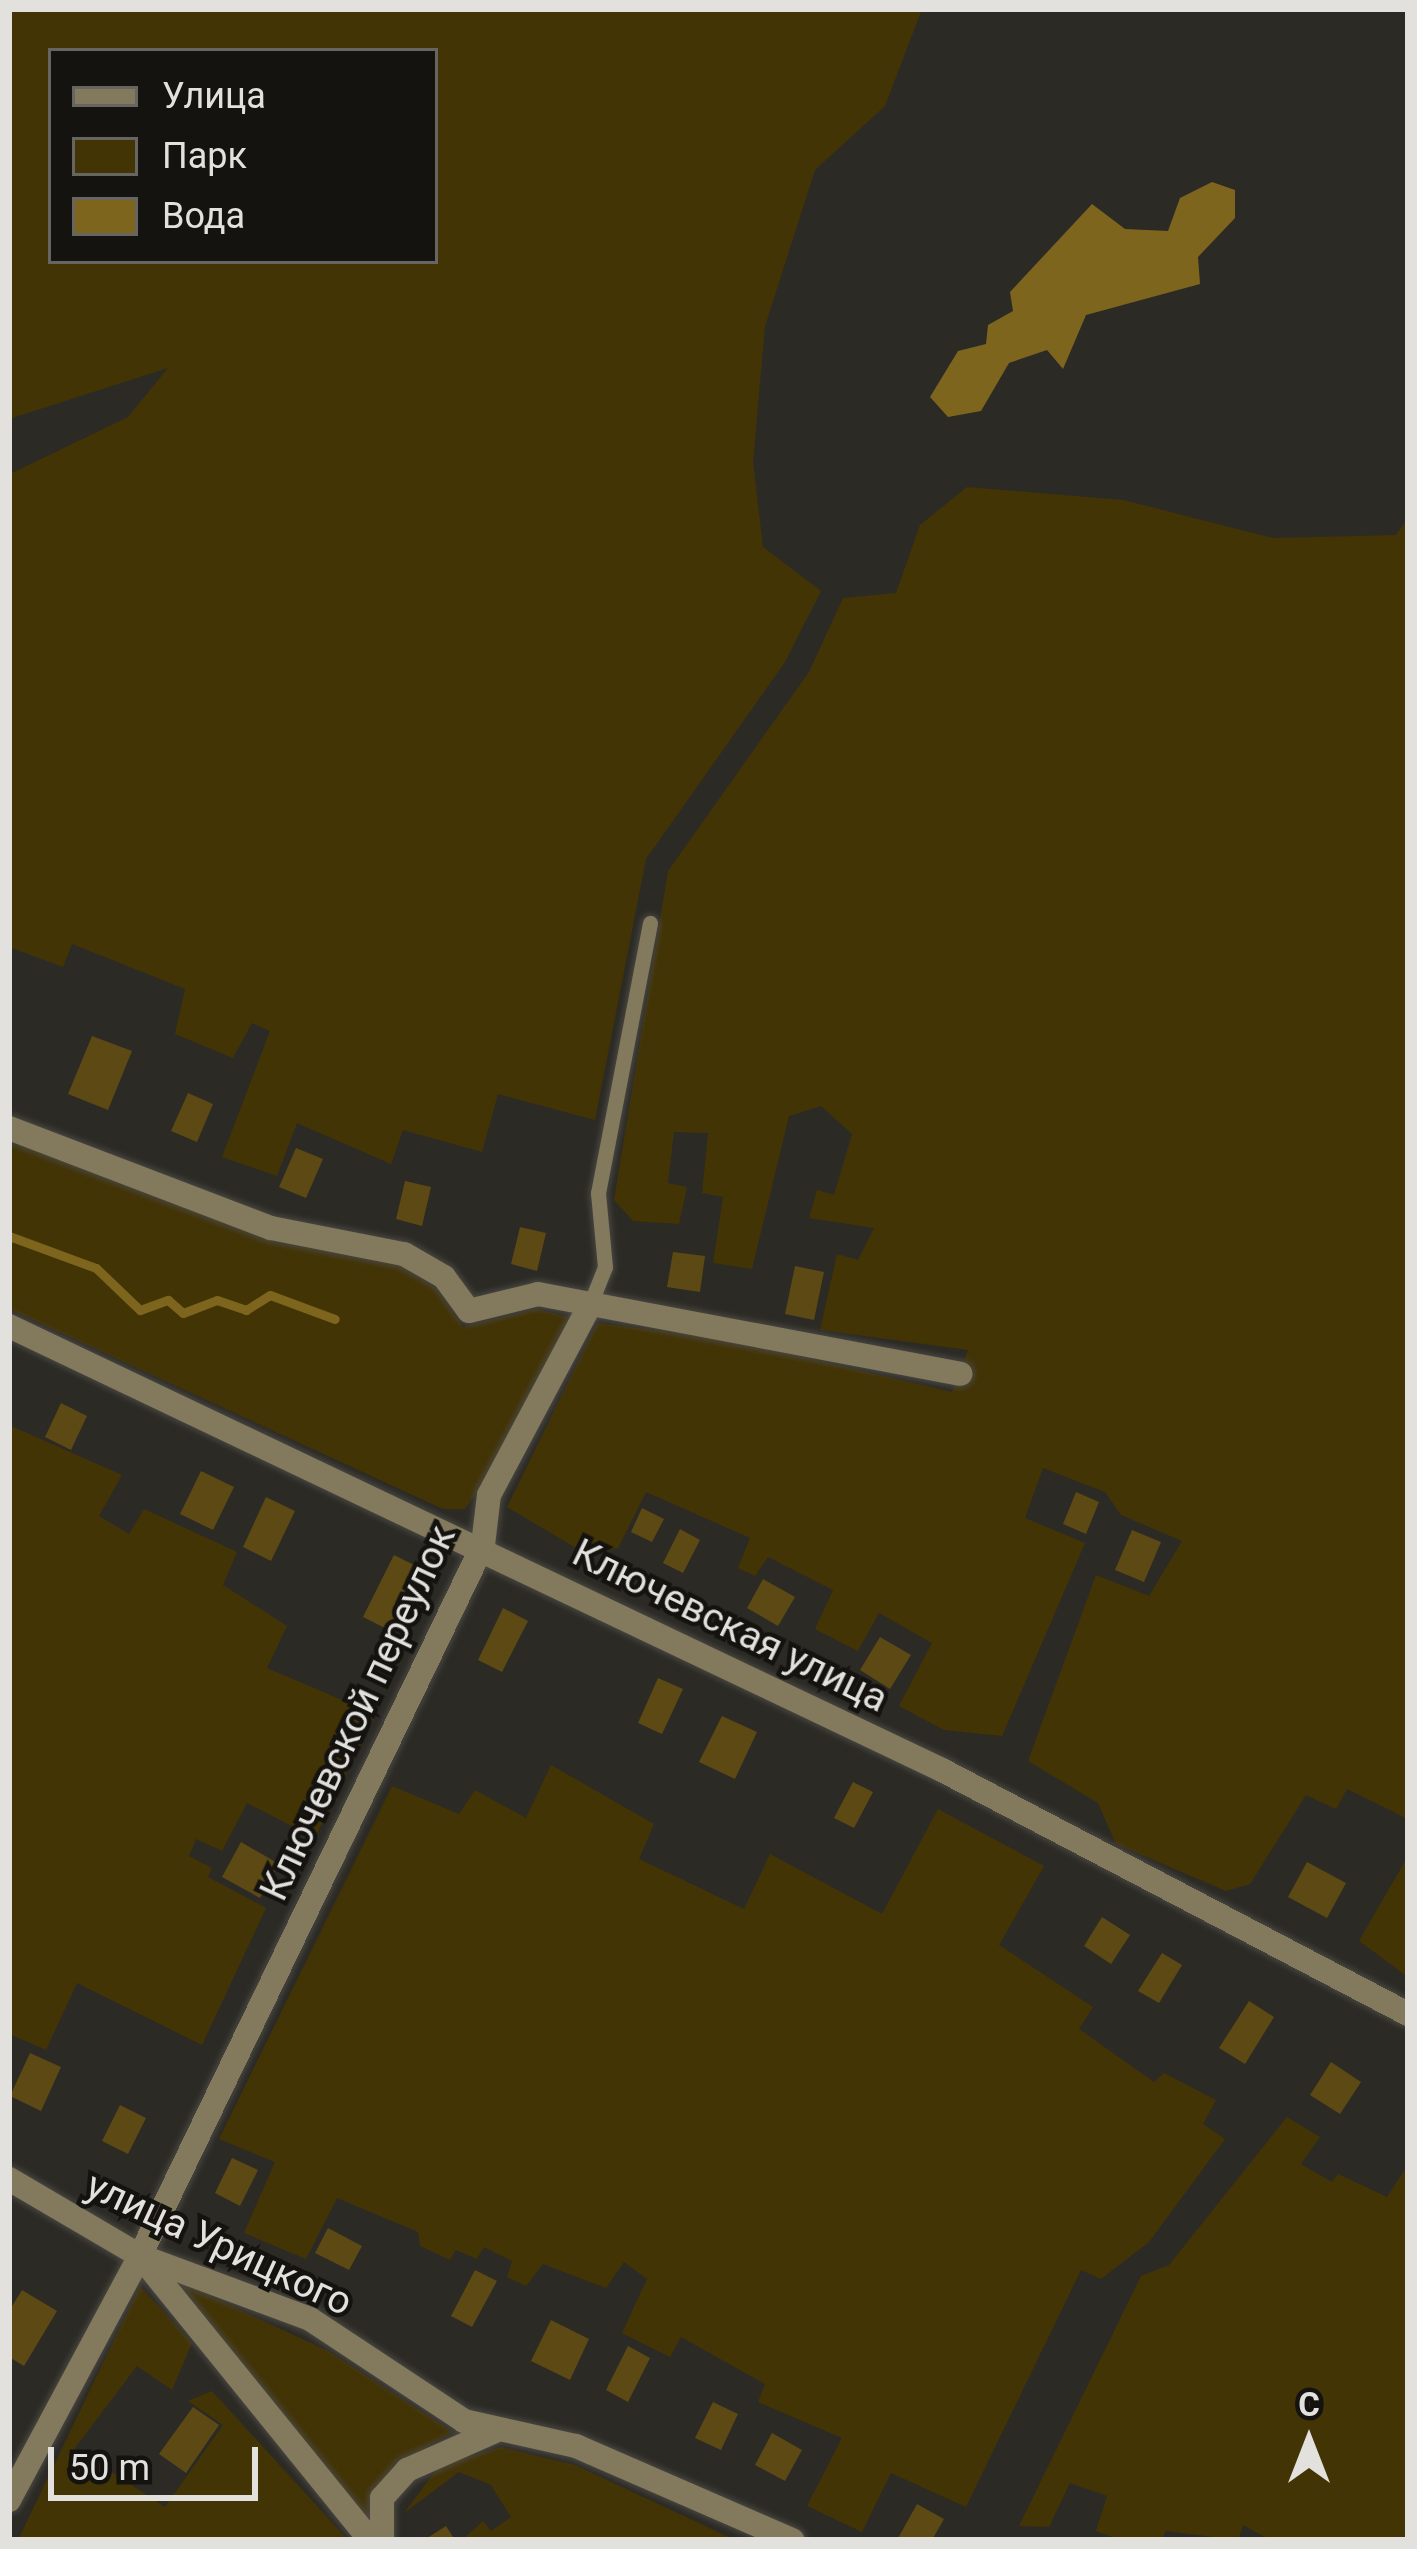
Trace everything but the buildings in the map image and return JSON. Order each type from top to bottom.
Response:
[{"type":"street","points":[[9,1128],[271,1228],[404,1254],[444,1276],[469,1311],[538,1294],[959,1374]]},
{"type":"street","name":"Ключевской переулок","points":[[9,2500],[140,2256],[483,1545],[489,1495],[589,1306]]},
{"type":"street","name":"Ключевская улица","points":[[9,1326],[483,1545],[1408,2014]]},
{"type":"street","name":"улица Урицкого","points":[[9,2179],[140,2256],[310,2319],[493,2432],[576,2446],[792,2540]]},
{"type":"street","points":[[140,2256],[370,2540]]},
{"type":"street","points":[[382,2540],[382,2498],[407,2470],[493,2432]]},
{"type":"lane","name":"Ключевской переулок","points":[[589,1306],[605,1267],[598,1193],[650,923]]},
{"type":"green space","points":[[9,9],[922,9],[885,106],[815,170],[765,326],[753,462],[763,547],[821,591],[785,662],[646,859],[595,1120],[498,1094],[482,1152],[403,1130],[391,1164],[297,1123],[277,1176],[222,1157],[270,1031],[252,1023],[233,1058],[175,1034],[185,989],[72,944],[63,967],[9,947],[10,474],[128,417],[168,368],[9,419]]},
{"type":"green space","points":[[967,487],[1123,500],[1273,538],[1396,535],[1408,518],[1408,1819],[1347,1789],[1336,1809],[1306,1795],[1250,1884],[1226,1891],[1116,1844],[1098,1803],[1028,1761],[1096,1575],[1149,1596],[1182,1541],[1121,1515],[1105,1492],[1043,1468],[1025,1518],[1085,1543],[1002,1736],[944,1730],[899,1706],[932,1643],[879,1613],[858,1651],[815,1629],[833,1590],[768,1557],[755,1576],[738,1568],[750,1538],[646,1492],[618,1548],[588,1555],[507,1507],[597,1323],[722,1338],[952,1392],[968,1350],[820,1330],[837,1254],[858,1260],[874,1228],[809,1218],[817,1190],[834,1195],[852,1134],[821,1106],[789,1116],[752,1269],[713,1263],[723,1197],[702,1193],[708,1133],[674,1132],[668,1183],[687,1187],[679,1224],[633,1221],[614,1200],[668,871],[809,672],[843,598],[896,593],[920,525]]},
{"type":"green space","points":[[9,1143],[90,1164],[273,1241],[399,1264],[437,1289],[463,1327],[537,1309],[572,1318],[496,1465],[465,1509],[443,1509],[9,1309]]},
{"type":"green space","points":[[9,1425],[122,1475],[99,1516],[129,1534],[144,1509],[237,1552],[223,1585],[287,1626],[267,1668],[375,1714],[315,1838],[247,1803],[222,1851],[196,1839],[189,1856],[212,1868],[208,1877],[266,1908],[202,2045],[77,1983],[46,2050],[9,2034]]},
{"type":"green space","points":[[551,1765],[654,1824],[639,1859],[744,1909],[770,1854],[882,1914],[938,1809],[1044,1866],[999,1945],[1093,2007],[1079,2029],[1154,2082],[1164,2073],[1216,2100],[1203,2124],[1225,2139],[1149,2242],[1101,2279],[1081,2270],[966,2507],[891,2473],[862,2532],[807,2506],[842,2438],[758,2402],[765,2384],[681,2337],[670,2357],[622,2333],[647,2279],[624,2262],[606,2288],[543,2264],[526,2286],[507,2277],[512,2261],[484,2247],[477,2259],[456,2250],[450,2260],[420,2246],[418,2232],[337,2198],[306,2259],[244,2233],[275,2162],[219,2139],[392,1786],[459,1814],[475,1790],[526,1818]]},
{"type":"green space","points":[[1408,1856],[1408,1977],[1359,1941]]},
{"type":"green space","points":[[1287,2117],[1320,2137],[1301,2164],[1332,2182],[1338,2174],[1387,2197],[1408,2165],[1408,2540],[1270,2540],[1243,2525],[1238,2540],[1166,2531],[1162,2540],[1120,2540],[1096,2531],[1107,2496],[1070,2483],[1049,2527],[1019,2526],[1141,2276],[1169,2265]]},
{"type":"green space","points":[[176,2280],[330,2352],[453,2432],[393,2466],[371,2524]]},
{"type":"green space","points":[[140,2286],[192,2343],[172,2390],[137,2366],[75,2448],[165,2507],[223,2425],[188,2401],[212,2391],[348,2540],[18,2540]]},
{"type":"green space","points":[[501,2447],[575,2465],[735,2540],[462,2540],[483,2521],[491,2531],[511,2517],[491,2485],[459,2472],[404,2513],[439,2466]]},
{"type":"water","points":[[1212,182],[1235,190],[1235,218],[1198,257],[1200,284],[1086,315],[1063,369],[1047,350],[1009,363],[981,411],[948,417],[930,397],[958,351],[986,344],[988,325],[1013,311],[1010,292],[1092,204],[1125,229],[1168,231],[1180,198]]},
{"type":"waterway","points":[[9,1236],[96,1268],[140,1310],[168,1300],[183,1313],[217,1300],[246,1310],[270,1295],[335,1319]]}]
